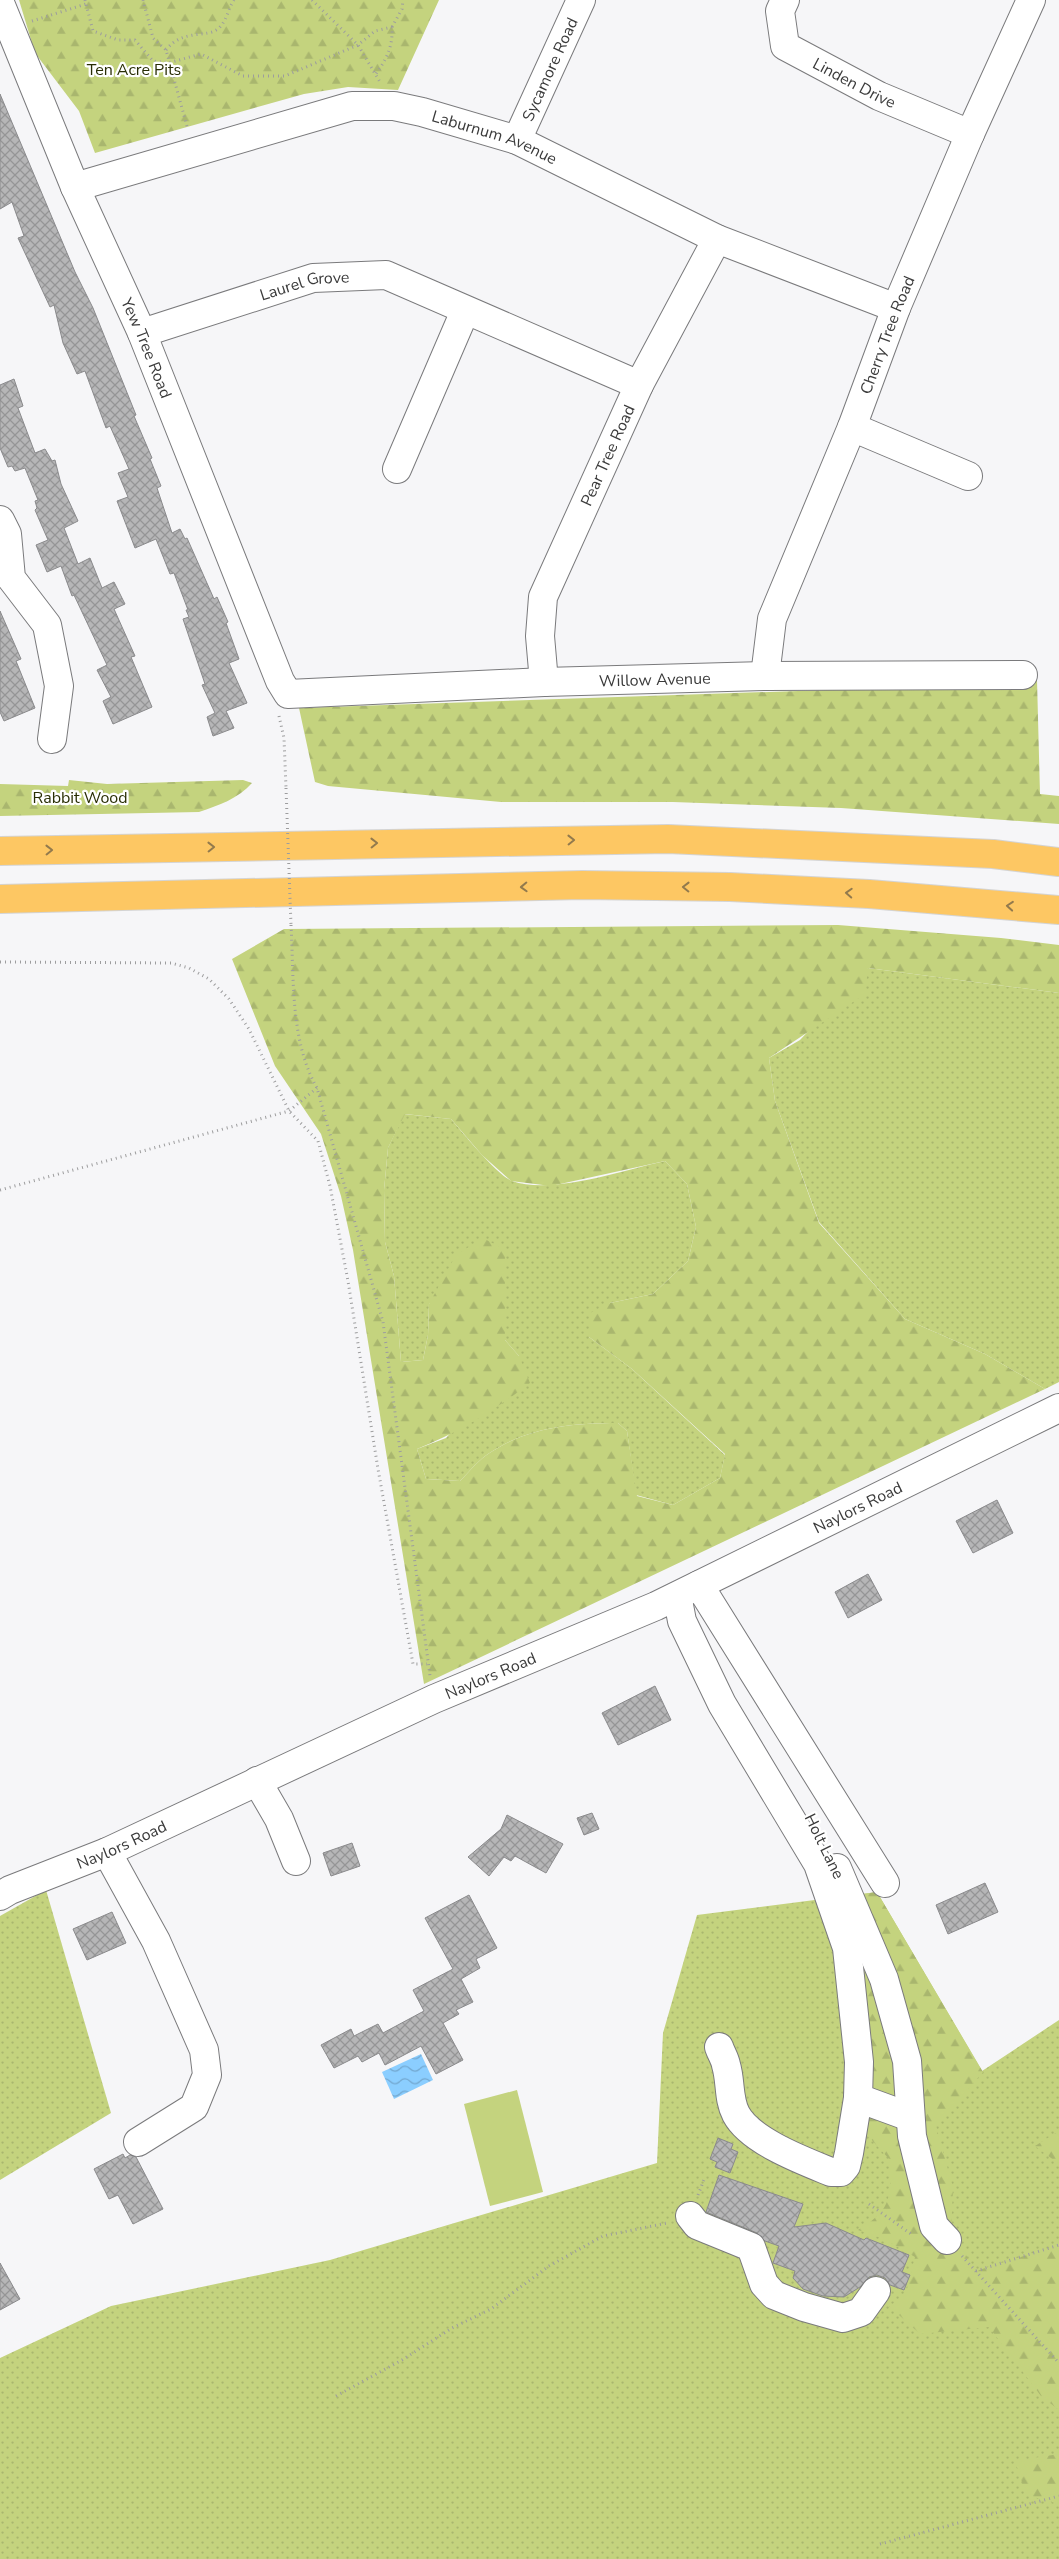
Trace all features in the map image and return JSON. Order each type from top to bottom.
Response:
[{"type":"highway","points":[[0,852],[668,839],[993,854],[1059,862]]},
{"type":"highway","points":[[0,899],[582,885],[730,887],[868,894],[1059,910]]},
{"type":"street","name":"Sycamore Road","points":[[517,140],[581,0]]},
{"type":"street","name":"Linden Drive","points":[[785,0],[780,11],[785,46],[879,96],[970,134]]},
{"type":"street","name":"Cherry Tree Road","points":[[765,676],[772,619],[852,427],[896,308],[970,134],[1032,0]]},
{"type":"street","name":"Yew Tree Road","points":[[5,15],[75,187],[142,333],[280,681],[283,702]]},
{"type":"street","name":"Laburnum Avenue","points":[[75,187],[352,106],[394,106],[422,112],[517,140],[717,238],[896,308]]},
{"type":"street","name":"Pear Tree Road","points":[[544,682],[540,636],[543,597],[639,385],[717,238]]},
{"type":"street","name":"Laurel Grove","points":[[142,333],[313,278],[386,275],[465,311],[639,385]]},
{"type":"street","points":[[397,469],[465,311]]},
{"type":"street","points":[[852,427],[968,476]]},
{"type":"street","points":[[0,520],[7,534],[11,578],[46,625],[59,686],[52,739]]},
{"type":"street","name":"Willow Avenue","points":[[283,702],[544,682],[765,676],[1023,675]]},
{"type":"street","name":"Naylors Road","points":[[0,1896],[10,1890],[107,1852],[434,1699],[684,1594],[1059,1408]]},
{"type":"street","points":[[684,1594],[886,1883]]},
{"type":"street","name":"Holt Lane","points":[[684,1594],[682,1621],[722,1704],[818,1864],[847,1948],[859,2049],[858,2098],[846,2166],[841,2172],[831,2172],[772,2146],[745,2125],[736,2115],[730,2097],[726,2065],[718,2047]]},
{"type":"street","name":"Holt Lane","points":[[684,1594],[692,1618],[825,1838],[884,1980],[906,2061],[912,2136],[934,2226],[947,2240]]},
{"type":"street","points":[[256,1781],[279,1819],[296,1861]]},
{"type":"street","points":[[107,1852],[156,1941],[204,2050],[207,2074],[194,2107],[138,2142]]},
{"type":"street","points":[[858,2098],[910,2116]]},
{"type":"street","points":[[690,2216],[697,2225],[751,2247],[764,2284],[774,2295],[843,2318],[861,2312],[876,2291]]},
{"type":"path","points":[[143,0],[153,38],[166,50],[194,152]]},
{"type":"path","points":[[166,50],[173,40],[218,29],[228,16],[234,0]]},
{"type":"path","points":[[312,0],[358,45],[394,106]]},
{"type":"path","points":[[375,75],[385,62],[393,42],[392,27],[402,9],[403,0]]},
{"type":"path","points":[[5,15],[86,2],[93,31],[118,40],[135,40],[153,61],[168,62],[201,54],[243,76],[285,76],[358,45],[375,30],[392,27]]},
{"type":"path","points":[[283,702],[296,1016],[308,1071],[318,1088],[383,1322],[427,1664],[434,1699]]},
{"type":"path","points":[[0,962],[171,963],[188,968],[210,980],[229,999],[249,1029],[289,1111],[318,1141],[330,1186],[413,1664],[427,1664]]},
{"type":"path","points":[[0,1190],[289,1111],[318,1088]]},
{"type":"path","points":[[336,2396],[402,2360],[452,2328],[491,2309],[549,2266],[603,2236],[653,2227],[690,2216],[705,2177]]},
{"type":"path","points":[[869,2204],[914,2236]]},
{"type":"path","points":[[947,2240],[1059,2363]]},
{"type":"path","points":[[976,2271],[1059,2244]]},
{"type":"path","points":[[880,2544],[1059,2496]]},
{"type":"green space","name":"Ten Acre Pits","points":[[19,0],[439,0],[398,90],[348,87],[304,94],[95,153],[79,111],[35,53]]},
{"type":"green space","points":[[1037,680],[1040,794],[1059,796],[1059,824],[841,808],[673,802],[501,802],[328,786],[315,782],[299,708],[884,688]]},
{"type":"green space","name":"Rabbit Wood","points":[[69,780],[107,784],[243,780],[252,783],[247,789],[234,797],[199,812],[0,816],[0,784],[68,786]]},
{"type":"green space","points":[[838,925],[1001,938],[1059,945],[1059,993],[868,968],[865,994],[769,1058],[775,1101],[819,1223],[905,1319],[985,1354],[1045,1389],[424,1684],[353,1250],[341,1196],[321,1134],[275,1066],[232,959],[284,929]],"holes":[[[405,1114],[451,1119],[482,1155],[511,1181],[551,1186],[665,1161],[687,1184],[696,1227],[688,1261],[653,1294],[610,1303],[590,1313],[589,1337],[632,1369],[725,1454],[720,1478],[673,1505],[637,1496],[627,1431],[618,1423],[585,1424],[536,1432],[521,1437],[491,1452],[478,1462],[460,1481],[426,1479],[417,1449],[447,1436],[476,1420],[530,1383],[519,1356],[505,1340],[505,1250],[483,1238],[456,1255],[429,1304],[428,1335],[423,1360],[401,1362],[394,1276],[385,1242],[384,1190],[388,1148]]]},
{"type":"green space","points":[[868,968],[1059,993],[1059,1382],[1045,1389],[985,1354],[905,1319],[819,1222],[775,1101],[769,1058],[800,1040]]},
{"type":"green space","points":[[404,1114],[451,1119],[498,1171],[512,1181],[528,1185],[547,1185],[588,1180],[665,1161],[687,1184],[696,1227],[688,1261],[653,1294],[610,1303],[589,1337],[632,1369],[725,1455],[720,1478],[673,1505],[636,1495],[627,1431],[618,1423],[585,1424],[536,1432],[521,1437],[491,1452],[478,1462],[460,1481],[426,1479],[417,1449],[446,1438],[519,1356],[505,1340],[505,1250],[429,1304],[428,1335],[423,1360],[401,1362],[394,1276],[385,1242],[384,1190],[388,1148]]},
{"type":"green space","points":[[46,1890],[111,2113],[0,2180],[0,1916]]},
{"type":"green space","points":[[877,1892],[982,2071],[1059,2020],[1059,2559],[0,2559],[0,2358],[111,2306],[330,2260],[657,2163],[663,2033],[697,1915]]},
{"type":"green space","points":[[877,1892],[983,2072],[936,2126],[953,2188],[951,2231],[976,2271],[1059,2245],[1059,2410],[1041,2396],[989,2327],[920,2334],[889,2306],[905,2297],[915,2257],[884,2239],[858,2230],[877,2216],[887,2201],[890,2184],[890,2160],[860,2127],[835,1898]]},
{"type":"green space","points":[[517,2090],[543,2192],[490,2206],[464,2104]]},
{"type":"green space","points":[[1059,2131],[1059,2164],[1035,2146]]},
{"type":"green space","points":[[1059,2454],[1059,2504],[1026,2495],[1015,2461]]},
{"type":"water","points":[[421,2054],[433,2080],[394,2099],[382,2072]]},
{"type":"building","points":[[0,94],[75,272],[93,308],[136,415],[134,416],[152,458],[150,459],[161,486],[157,488],[172,533],[180,529],[185,539],[187,538],[214,599],[217,597],[228,622],[226,623],[239,659],[229,663],[247,703],[226,711],[234,728],[213,736],[207,717],[215,713],[202,685],[205,684],[183,619],[189,617],[186,610],[188,610],[174,573],[170,574],[156,539],[135,548],[117,501],[128,497],[118,473],[129,469],[110,426],[106,428],[85,371],[77,374],[63,343],[54,305],[50,307],[18,238],[24,236],[12,202],[0,209]]},
{"type":"building","points":[[14,379],[23,406],[18,408],[35,453],[45,449],[52,461],[55,460],[61,484],[78,521],[64,528],[78,564],[90,558],[102,588],[114,582],[125,604],[114,609],[135,656],[131,657],[152,707],[113,724],[103,701],[111,697],[97,670],[107,665],[74,595],[72,596],[61,566],[47,572],[36,545],[48,540],[35,510],[37,508],[35,501],[38,500],[25,468],[15,471],[12,466],[8,467],[0,448],[0,385]]},
{"type":"building","points":[[0,611],[21,659],[16,661],[35,708],[4,721],[0,712]]},
{"type":"building","points":[[997,1500],[1013,1533],[973,1553],[956,1521]]},
{"type":"building","points":[[868,1574],[882,1600],[848,1618],[835,1592]]},
{"type":"building","points":[[655,1686],[671,1720],[618,1745],[602,1713]]},
{"type":"building","points":[[592,1813],[599,1829],[584,1835],[577,1818]]},
{"type":"building","points":[[507,1815],[563,1844],[546,1873],[515,1856],[511,1861],[504,1857],[489,1876],[468,1857],[501,1829]]},
{"type":"building","points":[[352,1843],[360,1866],[331,1876],[323,1853]]},
{"type":"building","points":[[985,1883],[998,1912],[948,1934],[936,1905]]},
{"type":"building","points":[[469,1895],[497,1948],[476,1959],[480,1968],[461,1979],[473,2002],[456,2010],[459,2014],[443,2023],[463,2060],[436,2074],[421,2046],[385,2065],[379,2053],[362,2062],[358,2056],[334,2068],[321,2045],[351,2029],[354,2036],[378,2024],[383,2033],[424,2011],[413,1990],[453,1969],[425,1918]]},
{"type":"building","points":[[112,1912],[126,1943],[87,1960],[73,1929]]},
{"type":"building","points":[[718,2138],[733,2144],[731,2149],[738,2152],[730,2173],[715,2167],[717,2162],[710,2159]]},
{"type":"building","points":[[123,2154],[125,2158],[130,2155],[136,2157],[163,2209],[133,2224],[118,2195],[109,2199],[94,2169]]},
{"type":"building","points":[[719,2175],[803,2204],[794,2227],[826,2223],[864,2240],[866,2238],[909,2255],[902,2272],[910,2275],[904,2290],[890,2285],[885,2278],[877,2275],[869,2277],[860,2287],[844,2297],[823,2296],[803,2289],[793,2278],[795,2271],[773,2263],[779,2246],[765,2241],[757,2233],[706,2212]]},
{"type":"building","points":[[0,2263],[20,2299],[0,2310]]}]
